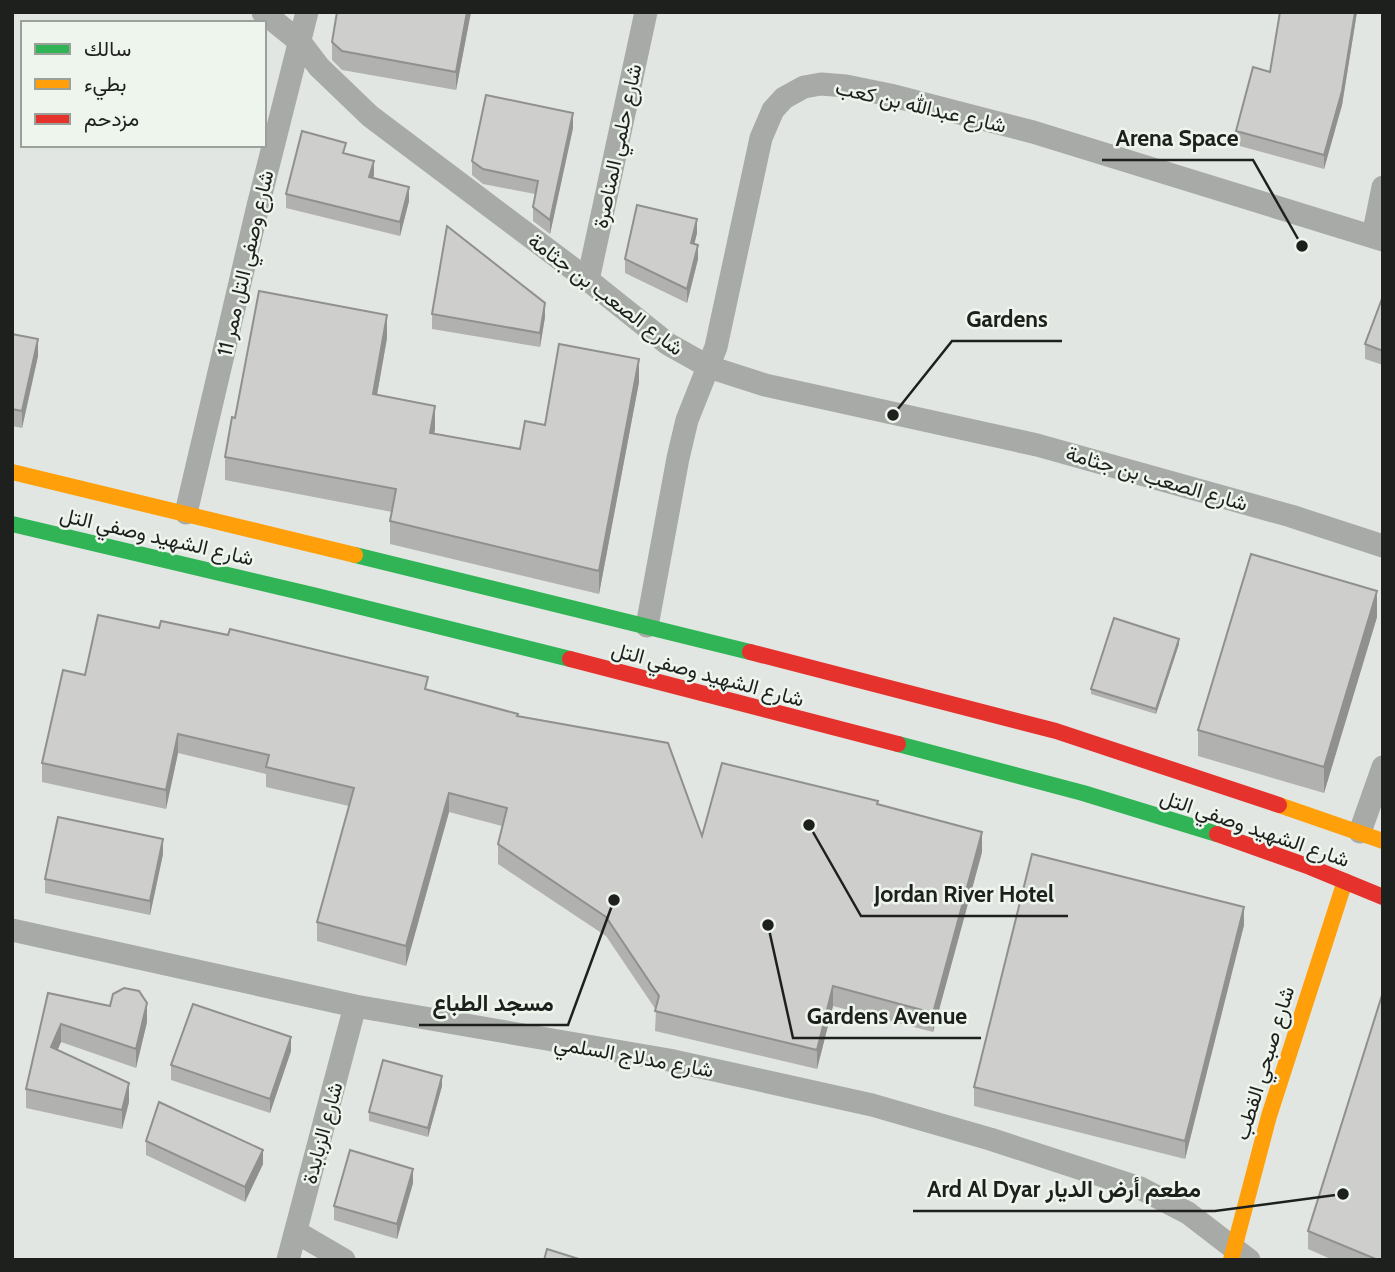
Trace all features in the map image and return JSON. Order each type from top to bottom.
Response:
[{"type":"main road","name":"شارع الشهيد وصفي التل","points":[[12,472],[647,626],[1056,731],[1173,768],[1383,841]]},
{"type":"main road","name":"شارع الشهيد وصفي التل","points":[[12,524],[472,634],[1000,771],[1186,825],[1383,897]]},
{"type":"main road","name":"شارع صبحي القطب","points":[[1238,1256],[1254,1167],[1345,881]]},
{"type":"street","name":"شارع الصعب بن جثامة","points":[[263,12],[300,42],[319,67],[370,116],[588,280],[668,344],[709,367],[765,385],[1037,445],[1291,516],[1383,546]]},
{"type":"street","name":"شارع وصفي التل ممر 11","points":[[186,513],[307,12]]},
{"type":"street","name":"شارع حلمي المناصرة","points":[[588,280],[646,12]]},
{"type":"street","name":"شارع عبدالله بن كعب","points":[[647,626],[687,420],[716,347],[761,138],[773,110],[783,98],[804,86],[821,84],[890,94],[1033,132],[1378,238]]},
{"type":"street","points":[[1378,238],[1383,187]]},
{"type":"street","points":[[1360,832],[1383,767]]},
{"type":"street","name":"شارع مدلاج السلمي","points":[[12,930],[355,1006],[669,1060],[872,1105],[990,1139],[1140,1188],[1188,1213],[1238,1256]]},
{"type":"street","name":"شارع الزبابدة","points":[[288,1260],[355,1006]]},
{"type":"street","points":[[296,1232],[344,1260]]},
{"type":"building","points":[[337,12],[467,12],[456,72],[342,51],[332,42]]},
{"type":"building","points":[[1280,12],[1355,12],[1342,91],[1324,155],[1236,131],[1253,67],[1270,72]]},
{"type":"building","points":[[486,95],[573,113],[550,220],[533,207],[538,181],[483,169],[472,161]]},
{"type":"building","points":[[302,131],[346,143],[343,153],[374,161],[369,177],[409,187],[400,222],[286,194]]},
{"type":"building","points":[[637,205],[697,219],[691,243],[698,245],[687,289],[625,259]]},
{"type":"building","points":[[447,226],[545,303],[540,333],[432,314]]},
{"type":"building","points":[[259,291],[387,315],[373,394],[435,406],[430,433],[520,449],[525,421],[545,425],[559,344],[639,359],[599,571],[390,521],[396,489],[225,457]]},
{"type":"building","points":[[1383,296],[1383,351],[1365,344]]},
{"type":"building","points":[[12,334],[38,339],[22,411],[12,409]]},
{"type":"building","points":[[1251,554],[1377,591],[1324,767],[1198,730]]},
{"type":"building","points":[[98,615],[159,628],[161,621],[228,635],[230,629],[428,677],[425,689],[518,714],[517,716],[668,743],[702,836],[722,763],[878,801],[877,804],[982,832],[933,1013],[833,986],[817,1050],[655,1011],[659,996],[606,917],[498,844],[507,808],[449,793],[406,946],[317,922],[354,788],[266,767],[269,755],[178,734],[166,790],[42,763],[63,670],[85,675]]},
{"type":"building","points":[[1114,618],[1179,639],[1156,709],[1091,689]]},
{"type":"building","points":[[58,817],[163,839],[150,901],[45,879]]},
{"type":"building","points":[[1032,854],[1244,907],[1185,1141],[974,1087]]},
{"type":"building","points":[[124,988],[139,991],[147,1003],[136,1049],[61,1024],[51,1047],[129,1083],[122,1110],[26,1089],[48,993],[110,1006],[113,994]]},
{"type":"building","points":[[1383,992],[1383,1260],[1378,1260],[1308,1231]]},
{"type":"building","points":[[193,1004],[291,1037],[270,1099],[171,1065]]},
{"type":"building","points":[[383,1060],[442,1076],[428,1128],[369,1112]]},
{"type":"building","points":[[159,1102],[263,1150],[245,1187],[146,1141]]},
{"type":"building","points":[[350,1150],[413,1169],[397,1224],[334,1206]]},
{"type":"building","points":[[547,1249],[582,1260],[544,1260]]},
{"type":"traffic: fast","points":[[12,524],[570,659]]},
{"type":"traffic: fast","points":[[355,555],[750,652]]},
{"type":"traffic: fast","points":[[898,744],[1083,793],[1217,834]]},
{"type":"traffic: slow","points":[[12,472],[355,555]]},
{"type":"traffic: slow","points":[[1279,805],[1383,841]]},
{"type":"traffic: slow","points":[[1231,1260],[1269,1116],[1345,881]]},
{"type":"traffic: jam","points":[[750,652],[1056,731],[1279,805]]},
{"type":"traffic: jam","points":[[570,659],[898,744]]},
{"type":"traffic: jam","points":[[1217,834],[1310,867],[1383,897]]},
{"type":"place","name":"Arena Space","points":[[1302,246]]},
{"type":"place","name":"Gardens","points":[[893,415]]},
{"type":"place","name":"Jordan River Hotel","points":[[809,825]]},
{"type":"place","name":"مسجد الطباع","points":[[614,900]]},
{"type":"place","name":"Gardens Avenue","points":[[768,925]]},
{"type":"place","name":"Ard Al Dyar مطعم أرض الديار","points":[[1343,1194]]}]
